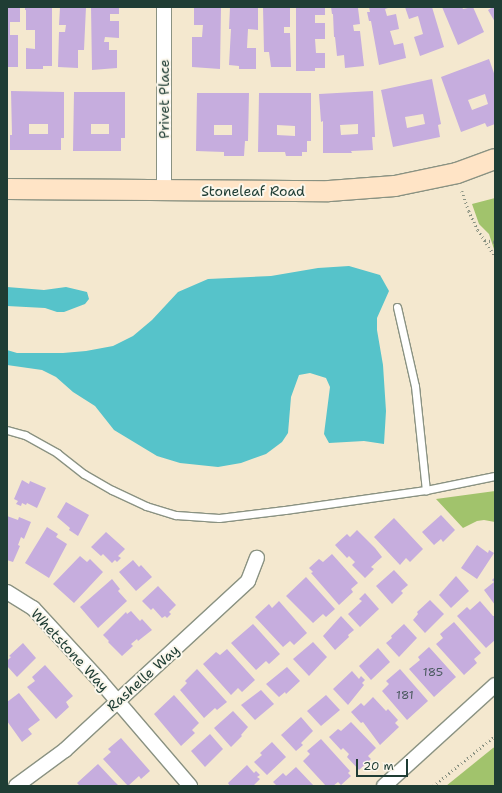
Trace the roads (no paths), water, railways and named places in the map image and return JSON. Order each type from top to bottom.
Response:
[{"type":"street","name":"Privet Place","points":[[164,7],[164,190]]},
{"type":"street","name":"Stoneleaf Road","points":[[7,189],[329,191],[395,186],[457,173],[495,159]]},
{"type":"street","name":"Rashelle Way","points":[[16,786],[65,750],[116,701],[248,581],[257,558]]},
{"type":"street","name":"Whetstone Way","points":[[7,592],[33,608],[101,682],[190,786]]},
{"type":"street","points":[[384,786],[495,685]]},
{"type":"lane","points":[[397,306],[414,386],[426,490]]},
{"type":"lane","points":[[7,430],[25,435],[57,453],[84,474],[112,490],[146,506],[176,515],[219,518],[426,490],[495,476]]},
{"type":"water","points":[[349,266],[380,275],[389,291],[377,318],[377,330],[383,365],[386,411],[384,444],[364,441],[329,443],[324,434],[330,387],[326,378],[310,373],[299,375],[291,397],[288,433],[282,442],[266,454],[241,463],[218,467],[180,463],[157,456],[114,430],[95,406],[73,392],[56,377],[42,370],[7,365],[7,350],[17,353],[63,353],[86,351],[113,346],[133,336],[152,320],[178,292],[208,279],[271,276],[318,268]]},
{"type":"water","points":[[7,287],[44,290],[66,287],[87,292],[89,299],[85,304],[64,312],[57,312],[45,308],[7,306]]}]
